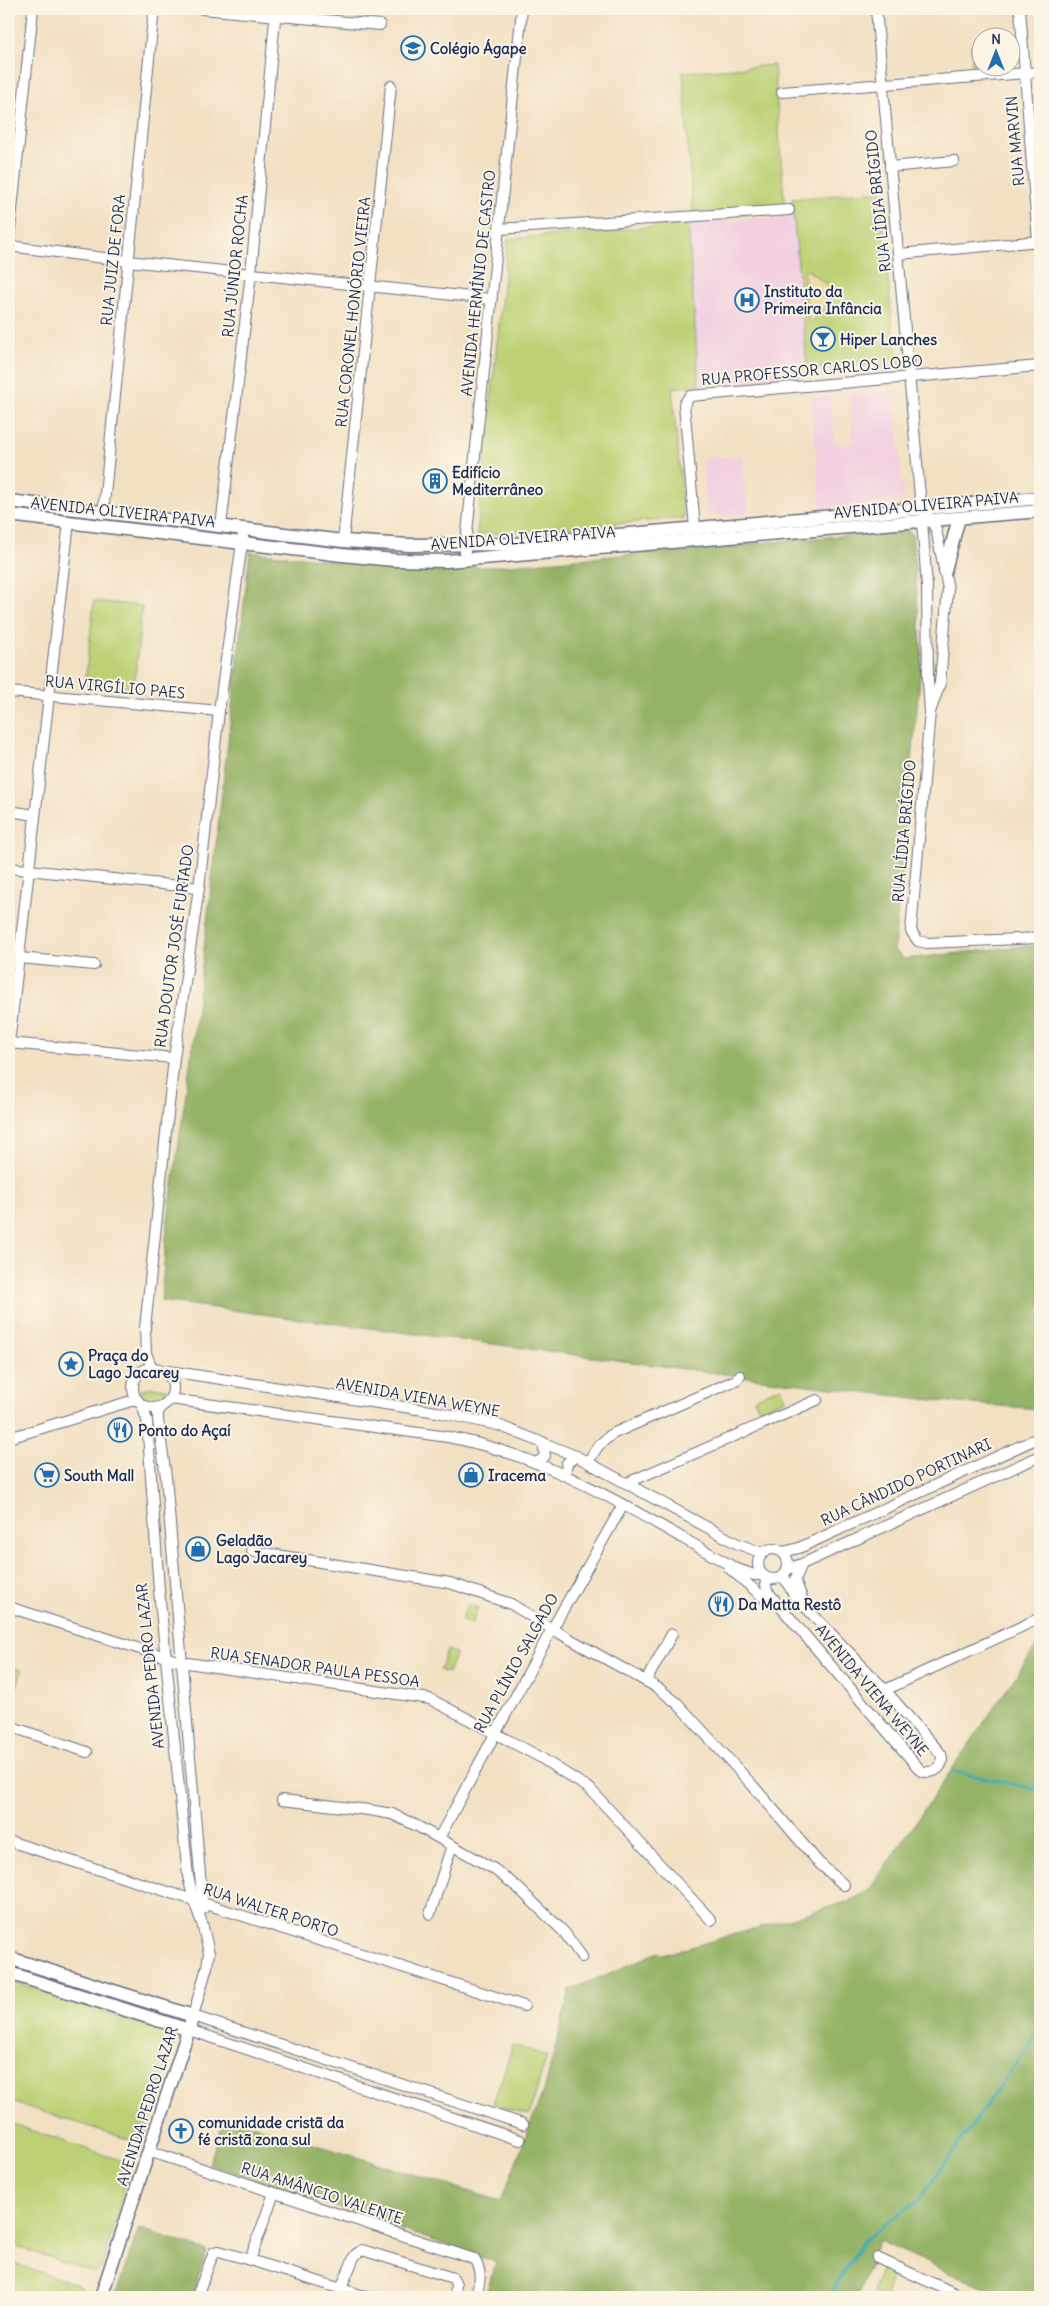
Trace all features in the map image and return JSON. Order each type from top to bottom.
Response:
[{"type":"main road","name":"AVENIDA OLIVEIRA PAIVA","points":[[9,501],[103,514],[244,528],[343,541],[409,546],[515,544],[1040,498]]},
{"type":"main road","name":"AVENIDA OLIVEIRA PAIVA","points":[[9,515],[394,560],[464,561],[1040,511]]},
{"type":"main road","points":[[945,570],[959,518]]},
{"type":"main road","points":[[9,1958],[193,2016]]},
{"type":"main road","points":[[9,1973],[190,2030]]},
{"type":"main road","points":[[77,1995],[82,1981]]},
{"type":"main road","name":"AVENIDA PEDRO LAZAR","points":[[101,2297],[190,2030],[193,2016]]},
{"type":"street","points":[[9,238],[34,9]]},
{"type":"street","name":"RUA JUIZ DE FORA","points":[[103,514],[154,9]]},
{"type":"street","points":[[202,9],[275,13],[380,25]]},
{"type":"street","name":"AVENIDA HERMÍNIO DE CASTRO","points":[[464,561],[522,9]]},
{"type":"street","name":"RUA LÍDIA BRÍGIDO","points":[[876,9],[921,508],[926,521],[930,712],[910,927],[914,938],[927,943],[1040,938]]},
{"type":"street","name":"RUA MARVIN","points":[[1020,9],[1039,242]]},
{"type":"street","name":"RUA JÚNIOR ROCHA","points":[[221,526],[251,273],[275,13]]},
{"type":"street","points":[[782,92],[1040,72]]},
{"type":"street","name":"RUA CORONEL HONÓRIO VIEIRA","points":[[343,541],[391,86]]},
{"type":"street","points":[[890,167],[954,161]]},
{"type":"street","points":[[499,229],[789,210]]},
{"type":"street","points":[[899,254],[1039,242]]},
{"type":"street","points":[[9,246],[128,261],[491,299]]},
{"type":"street","name":"RUA PROFESSOR CARLOS LOBO","points":[[695,528],[684,404],[690,396],[1040,366]]},
{"type":"street","name":"RUA LÍDIA BRÍGIDO","points":[[926,521],[936,530],[948,589],[940,683],[930,712]]},
{"type":"street","points":[[69,522],[9,1043],[174,1058]]},
{"type":"street","name":"RUA DOUTOR JOSÉ FURTADO","points":[[157,1369],[146,1353],[145,1328],[174,1058],[199,888],[219,711],[244,528]]},
{"type":"street","points":[[928,586],[936,595],[943,594],[948,589]]},
{"type":"street","name":"RUA VIRGÍLIO PAES","points":[[9,692],[219,711]]},
{"type":"street","points":[[9,812],[35,814]]},
{"type":"street","points":[[9,868],[199,888]]},
{"type":"street","points":[[20,958],[94,965]]},
{"type":"street","points":[[9,1438],[122,1403],[140,1403],[150,1408],[161,1407],[170,1399],[173,1382],[171,1377],[157,1369],[142,1371],[134,1380],[133,1391],[140,1403]]},
{"type":"street","name":"AVENIDA VIENA WEYNE","points":[[157,1369],[473,1419],[498,1425],[576,1456],[736,1543],[762,1553]]},
{"type":"street","points":[[588,1462],[598,1446],[612,1434],[736,1380],[740,1376]]},
{"type":"street","points":[[170,1399],[448,1436],[492,1446],[565,1475],[745,1572],[773,1579],[786,1572],[787,1557],[783,1552],[772,1548],[762,1553],[757,1564],[763,1576]]},
{"type":"street","points":[[627,1483],[817,1400]]},
{"type":"street","name":"AVENIDA PEDRO LAZAR","points":[[140,1403],[146,1416],[152,1468],[156,1551],[165,1658],[188,1876],[198,1902]]},
{"type":"street","name":"AVENIDA PEDRO LAZAR","points":[[161,1407],[158,1413],[158,1420],[166,1477],[198,1902],[208,1944],[209,1960],[193,2016]]},
{"type":"street","name":"RUA CÂNDIDO PORTINARI","points":[[783,1552],[799,1548],[1040,1437]]},
{"type":"street","points":[[537,1463],[544,1456],[543,1442]]},
{"type":"street","points":[[565,1475],[568,1463],[576,1456]]},
{"type":"street","name":"RUA CÂNDIDO PORTINARI","points":[[786,1572],[1040,1456]]},
{"type":"street","points":[[913,1496],[919,1510]]},
{"type":"street","name":"RUA PLÍNIO SALGADO","points":[[439,1838],[552,1629],[623,1505]]},
{"type":"street","points":[[156,1551],[171,1550]]},
{"type":"street","points":[[252,1551],[450,1583],[511,1604],[658,1688],[677,1703],[754,1787],[819,1863],[844,1885]]},
{"type":"street","points":[[724,1561],[732,1571],[779,1612],[790,1617]]},
{"type":"street","points":[[802,1564],[795,1580],[807,1608]]},
{"type":"street","name":"AVENIDA VIENA WEYNE","points":[[763,1576],[767,1591],[922,1771],[929,1772],[939,1769],[942,1763],[941,1754],[885,1690],[790,1589],[786,1572]]},
{"type":"street","name":"RUA SENADOR PAULA PESSOA","points":[[9,1607],[181,1662],[430,1700],[459,1713],[494,1734],[538,1756],[590,1789],[711,1920]]},
{"type":"street","points":[[885,1690],[1040,1618]]},
{"type":"street","points":[[646,1681],[672,1634]]},
{"type":"street","points":[[9,1726],[87,1752]]},
{"type":"street","points":[[175,1752],[188,1751]]},
{"type":"street","points":[[282,1800],[336,1805],[392,1814],[439,1838],[494,1869],[518,1887],[564,1932],[582,1957]]},
{"type":"street","name":"RUA WALTER PORTO","points":[[9,1841],[524,2006]]},
{"type":"street","points":[[430,1914],[452,1845]]},
{"type":"street","points":[[193,2016],[523,2124]]},
{"type":"street","points":[[190,2030],[520,2140]]},
{"type":"street","points":[[318,2072],[322,2058]]},
{"type":"street","points":[[436,2112],[440,2097]]},
{"type":"street","points":[[469,2123],[474,2108]]},
{"type":"street","name":"RUA AMÂNCIO VALENTE","points":[[149,2151],[474,2259],[480,2268],[480,2282],[475,2297]]},
{"type":"street","points":[[250,2260],[274,2193]]},
{"type":"street","points":[[341,2288],[355,2255],[362,2250],[453,2278],[456,2284],[455,2297]]},
{"type":"street","points":[[202,2297],[198,2296],[198,2293],[214,2252],[219,2251],[367,2297]]},
{"type":"street","points":[[877,2258],[963,2297]]},
{"type":"shaded area","name":"Instituto da Primeira Infância","points":[[794,216],[808,375],[699,385],[688,224]]},
{"type":"shaded area","points":[[894,391],[904,501],[821,508],[811,397],[830,395],[835,445],[853,443],[849,393]]},
{"type":"shaded area","points":[[742,456],[748,515],[707,517],[702,458]]},
{"type":"green space","points":[[774,65],[785,210],[693,217],[683,72]]},
{"type":"green space","points":[[882,191],[881,198],[894,345],[901,360],[899,370],[887,371],[878,364],[814,369],[808,375],[792,199]],"holes":[[[805,270],[809,270],[830,290],[830,301],[811,323],[808,319]]]},
{"type":"green space","points":[[688,224],[699,385],[672,388],[684,518],[477,535],[508,239]]},
{"type":"green space","points":[[907,530],[912,534],[922,655],[894,950],[904,959],[1025,946],[1040,947],[1040,1409],[959,1403],[854,1391],[161,1301],[167,1226],[193,1043],[250,552],[391,566],[488,567]]},
{"type":"green space","points":[[94,601],[142,606],[134,688],[85,683]]},
{"type":"green space","points":[[152,1387],[167,1389],[166,1394],[161,1400],[149,1402],[143,1396],[141,1390]]},
{"type":"green space","points":[[781,1387],[786,1399],[760,1410],[754,1399]]},
{"type":"green space","points":[[468,1604],[478,1608],[472,1624],[461,1620]]},
{"type":"green space","points":[[1040,1641],[1040,2297],[1005,2297],[879,2241],[857,2297],[485,2297],[496,2262],[209,2164],[225,2117],[501,2201],[546,2084],[570,1990],[659,1952],[663,1955],[850,1901],[869,1890]]},
{"type":"green space","points":[[447,1650],[456,1653],[448,1673],[440,1670]]},
{"type":"green space","points":[[9,1666],[22,1670],[9,1713]]},
{"type":"green space","points":[[9,1980],[165,2032],[174,2045],[144,2135],[134,2141],[9,2101]]},
{"type":"green space","points":[[513,2045],[547,2056],[529,2115],[493,2104]]},
{"type":"green space","points":[[9,2123],[120,2160],[128,2173],[102,2267],[95,2273],[9,2244]]},
{"type":"green space","points":[[139,2228],[207,2251],[191,2297],[115,2297]]},
{"type":"green space","points":[[9,2262],[79,2285],[87,2297],[9,2297]]},
{"type":"green space","points":[[882,2267],[894,2270],[885,2296],[873,2293]]},
{"type":"sand","points":[[806,269],[827,285],[831,293],[830,301],[811,323],[808,319],[804,271]]},
{"type":"waterway","points":[[952,1771],[1040,1790]]},
{"type":"waterway","points":[[829,2297],[864,2239],[918,2201],[1040,2030]]},
{"type":"place","name":"Colégio Ágape","points":[[413,48]]},
{"type":"place","name":"Instituto da Primeira Infância","points":[[747,300]]},
{"type":"place","name":"Hiper Lanches","points":[[823,339]]},
{"type":"place","name":"Edifício Mediterrâneo","points":[[435,481]]},
{"type":"place","name":"Praça do Lago Jacarey","points":[[71,1364]]},
{"type":"place","name":"Ponto do Açaí","points":[[120,1430]]},
{"type":"place","name":"South Mall","points":[[47,1475]]},
{"type":"place","name":"Iracema","points":[[471,1475]]},
{"type":"place","name":"Geladão Lago Jacarey","points":[[198,1549]]},
{"type":"place","name":"Da Matta Restô","points":[[721,1604]]},
{"type":"place","name":"comunidade cristã da fé cristã zona sul","points":[[181,2131]]}]
